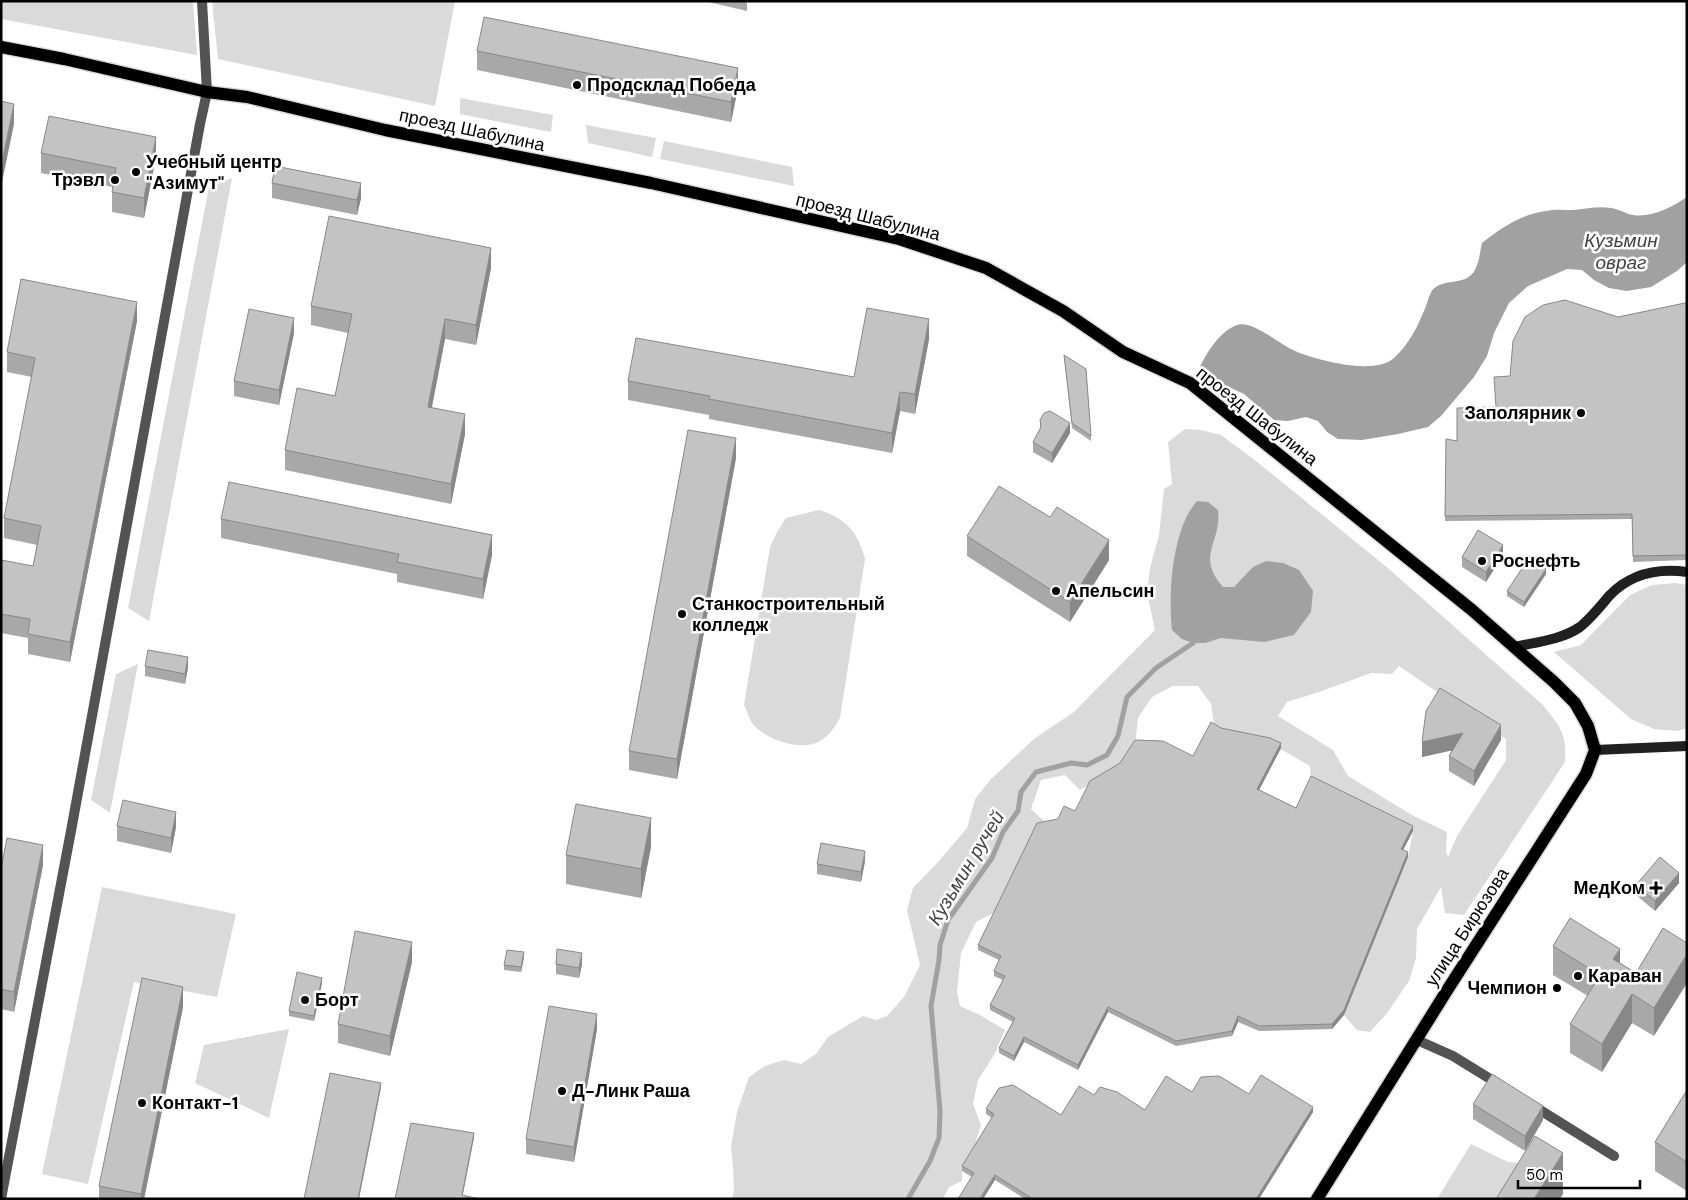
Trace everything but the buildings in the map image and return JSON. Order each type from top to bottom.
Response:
[{"type":"main road","name":"проезд Шабулина","points":[[1,47],[64,59],[207,92],[247,97],[385,130],[651,183],[899,238],[986,268],[1063,311],[1122,352],[1190,384],[1396,548],[1554,682],[1575,703],[1588,726],[1595,750]]},
{"type":"main road","points":[[1514,647],[1562,636],[1580,627],[1611,594],[1631,579],[1654,571],[1687,572]]},
{"type":"main road","points":[[1595,750],[1687,746]]},
{"type":"main road","name":"улица Бирюзова","points":[[1317,1199],[1451,984],[1586,774],[1595,750]]},
{"type":"street","points":[[1,1199],[73,821],[207,92],[202,1]]},
{"type":"street","points":[[1417,1040],[1454,1056],[1509,1091]]},
{"type":"street","points":[[1525,1101],[1614,1156]]},
{"type":"shaded area","points":[[1,1],[193,1],[197,55],[1,19]]},
{"type":"shaded area","points":[[212,1],[455,1],[435,106],[218,59]]},
{"type":"shaded area","points":[[460,98],[553,115],[551,132],[460,114]]},
{"type":"shaded area","points":[[586,125],[656,138],[652,157],[588,143]]},
{"type":"shaded area","points":[[664,141],[792,167],[794,186],[660,159]]},
{"type":"shaded area","points":[[232,178],[149,621],[128,608],[209,187]]},
{"type":"shaded area","points":[[1185,429],[1201,430],[1221,435],[1256,461],[1389,569],[1543,705],[1561,731],[1565,744],[1565,762],[1464,915],[1445,913],[1441,887],[1417,929],[1416,958],[1409,981],[1387,1013],[1370,1032],[1357,1030],[1344,1015],[1408,857],[1413,831],[1311,781],[1310,766],[1270,743],[1221,733],[1214,724],[1211,704],[1198,686],[1173,686],[1152,697],[1138,718],[1135,745],[1120,768],[1080,790],[1065,775],[1041,780],[1031,809],[1045,822],[997,911],[976,922],[961,953],[957,992],[960,1006],[1005,1030],[994,1055],[978,1080],[973,1104],[981,1125],[972,1155],[962,1171],[962,1181],[949,1187],[943,1199],[732,1199],[734,1190],[731,1147],[737,1112],[749,1077],[765,1066],[784,1060],[801,1064],[816,1054],[828,1037],[863,1016],[876,1020],[887,1016],[904,997],[920,965],[907,910],[913,888],[967,828],[975,799],[990,780],[1035,738],[1074,712],[1155,630],[1147,592],[1150,568],[1159,535],[1164,489],[1172,484],[1168,442]],"holes":[[[1399,666],[1506,739],[1506,760],[1457,836],[1448,857],[1446,852],[1447,832],[1412,815],[1348,776],[1333,750],[1278,716],[1287,702],[1371,673],[1392,674]]]},
{"type":"shaded area","points":[[819,510],[837,517],[849,527],[859,541],[865,559],[840,718],[832,731],[820,741],[812,744],[794,745],[765,735],[752,723],[744,705],[770,547],[786,518]]},
{"type":"shaded area","points":[[1676,583],[1687,585],[1687,728],[1678,731],[1654,729],[1631,719],[1554,652],[1581,645],[1630,595],[1652,585]]},
{"type":"shaded area","points":[[138,664],[110,813],[91,800],[116,674]]},
{"type":"shaded area","points":[[102,887],[236,914],[217,997],[134,982],[88,1184],[42,1174]]},
{"type":"shaded area","points":[[289,1029],[269,1118],[195,1083],[204,1045]]},
{"type":"shaded area","points":[[1471,1144],[1508,1162],[1519,1163],[1533,1171],[1515,1199],[1437,1199]]},
{"type":"water","name":"Кузьмин овраг","points":[[1687,197],[1687,262],[1677,271],[1651,287],[1627,291],[1609,288],[1594,280],[1582,270],[1567,269],[1528,286],[1509,303],[1494,333],[1487,356],[1474,377],[1441,416],[1428,427],[1362,440],[1338,439],[1327,432],[1318,421],[1306,417],[1288,421],[1274,420],[1244,394],[1203,375],[1200,367],[1210,349],[1225,332],[1237,325],[1243,324],[1258,329],[1295,351],[1331,362],[1360,366],[1373,366],[1385,363],[1399,353],[1411,337],[1431,292],[1442,284],[1462,280],[1473,273],[1479,260],[1482,243],[1512,222],[1528,215],[1549,210],[1597,207],[1606,207],[1633,215],[1647,215],[1668,208]]},
{"type":"water","points":[[1197,501],[1208,502],[1218,510],[1217,531],[1210,557],[1215,576],[1223,587],[1234,587],[1253,567],[1266,561],[1283,563],[1299,570],[1313,591],[1311,612],[1294,635],[1264,642],[1221,638],[1205,643],[1193,643],[1182,639],[1172,630],[1172,581],[1177,545],[1182,528]]},
{"type":"waterway","name":"Кузьмин ручей","points":[[908,1199],[930,1161],[939,1138],[940,1111],[931,1006],[940,945],[948,920],[992,858],[1003,832],[1018,811],[1021,792],[1036,772],[1071,763],[1087,765],[1107,755],[1118,736],[1127,697],[1156,668],[1193,643]]},
{"type":"place","name":"Продсклад Победа","points":[[577,85]]},
{"type":"place","name":"Учебный центр \"Азимут\"","points":[[136,172]]},
{"type":"place","name":"Трэвл","points":[[115,180]]},
{"type":"place","name":"Заполярник","points":[[1581,413]]},
{"type":"place","name":"Роснефть","points":[[1482,561]]},
{"type":"place","name":"Апельсин","points":[[1056,591]]},
{"type":"place","name":"Станкостроительный колледж","points":[[682,614]]},
{"type":"place","name":"МедКом","points":[[1656,888]]},
{"type":"place","name":"Караван","points":[[1578,976]]},
{"type":"place","name":"Чемпион","points":[[1557,988]]},
{"type":"place","name":"Борт","points":[[305,1000]]},
{"type":"place","name":"Д-Линк Раша","points":[[562,1091]]},
{"type":"place","name":"Контакт-1","points":[[142,1103]]}]
